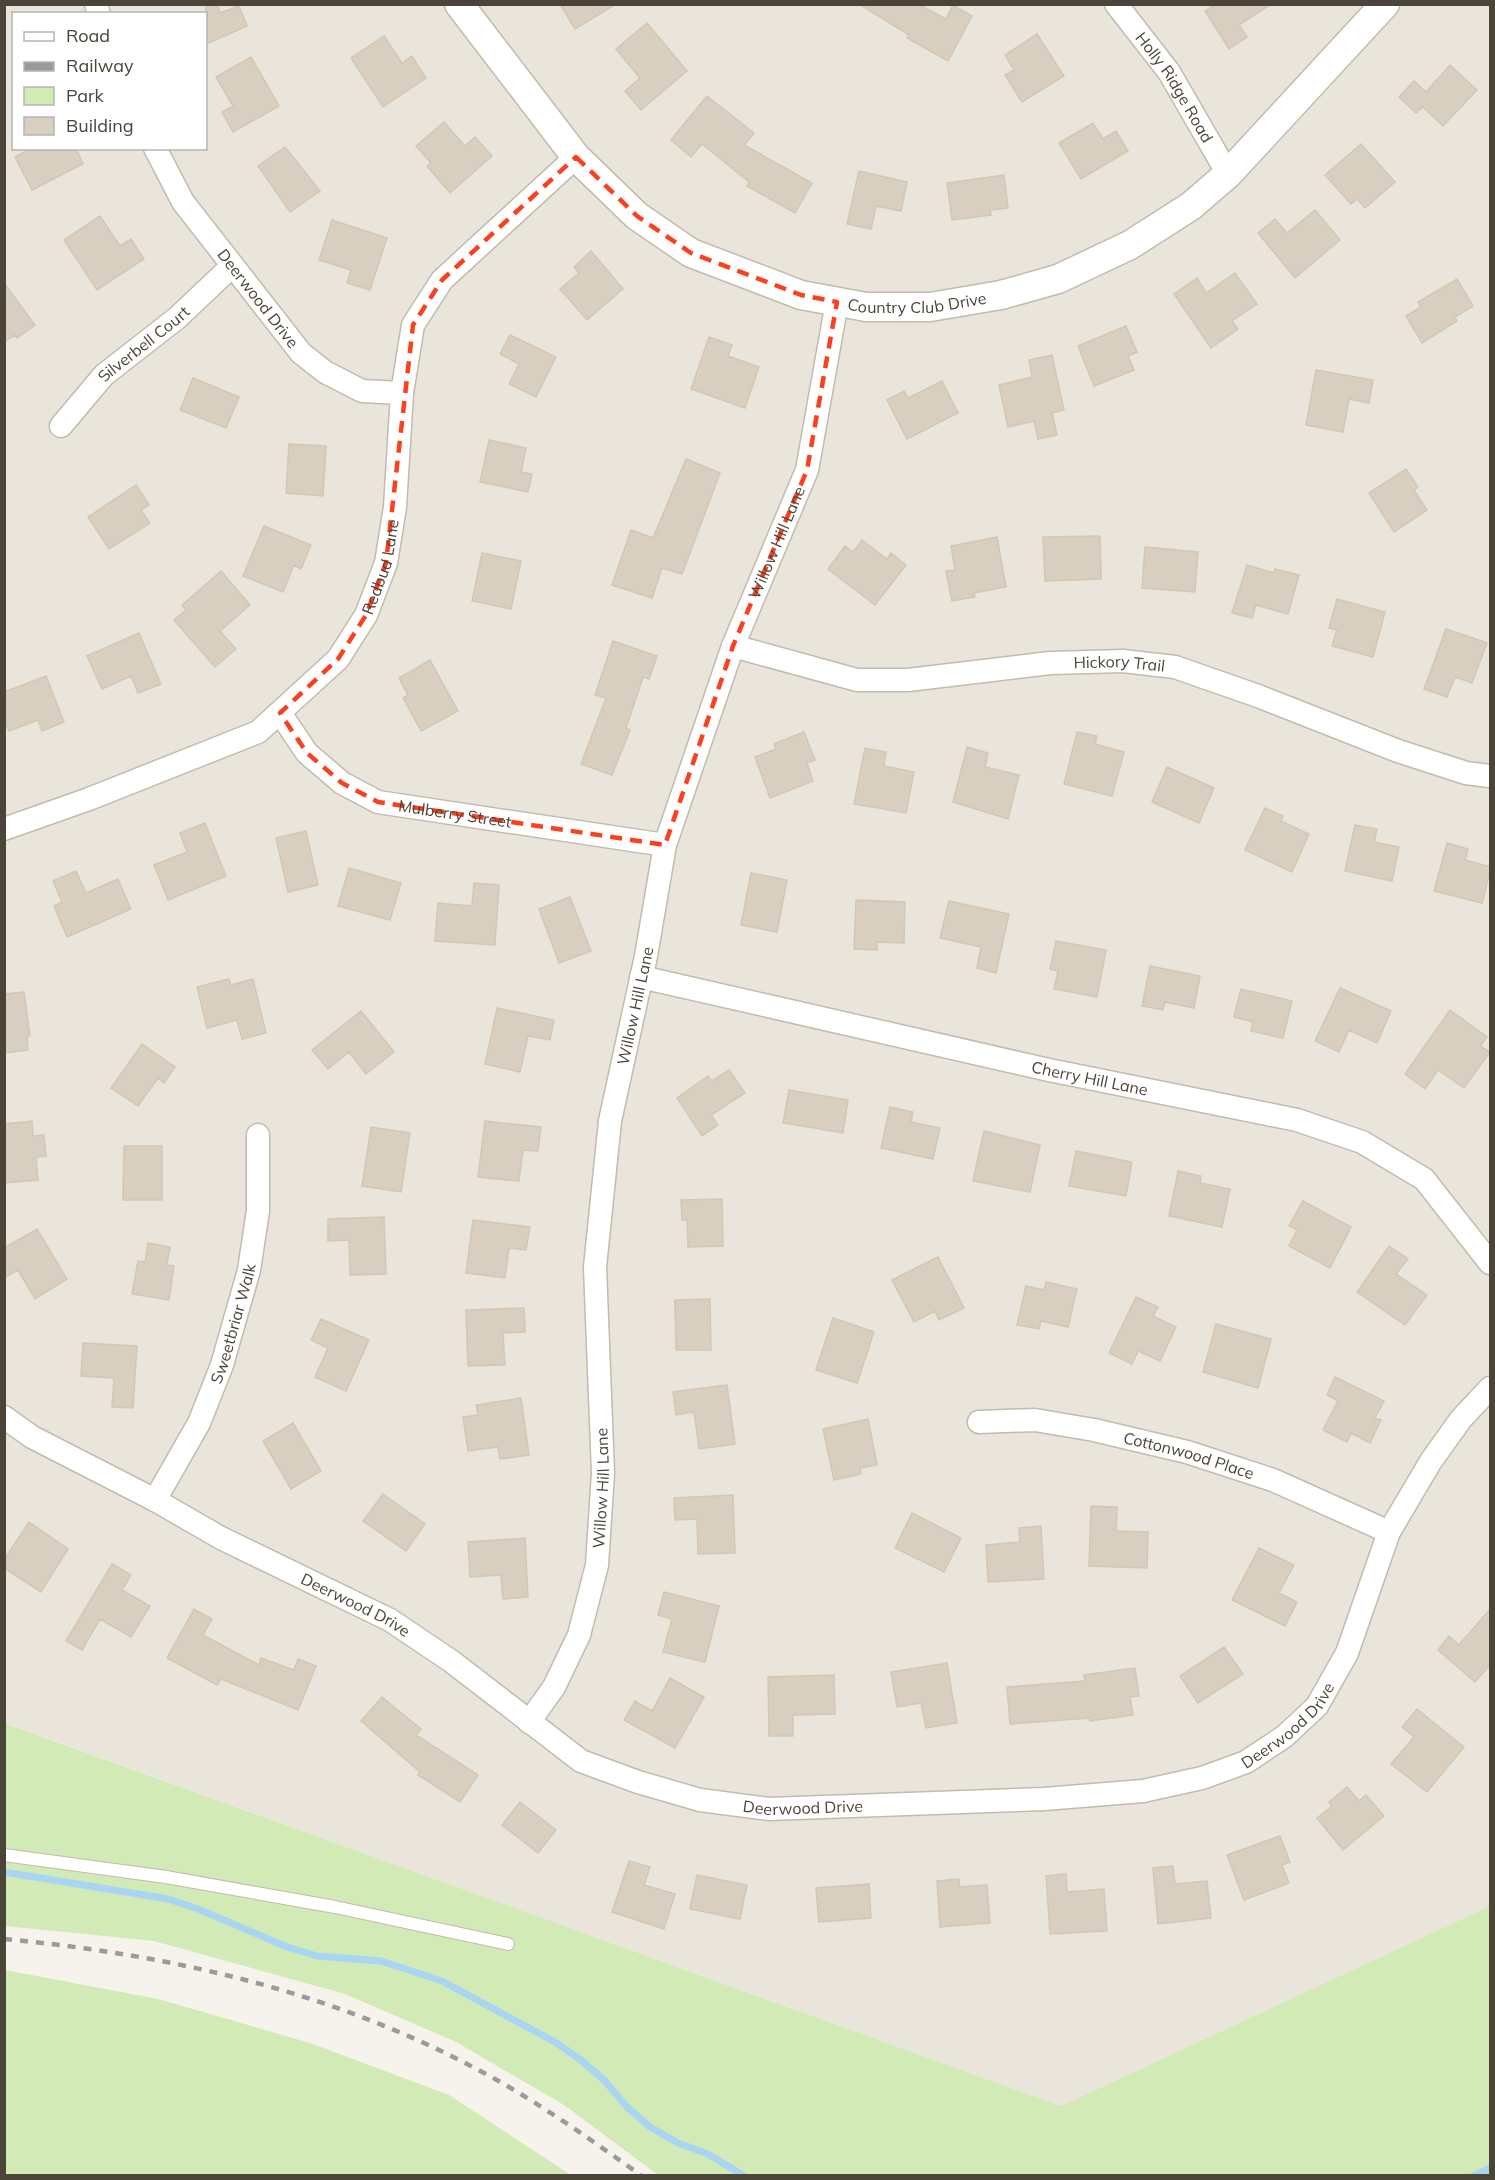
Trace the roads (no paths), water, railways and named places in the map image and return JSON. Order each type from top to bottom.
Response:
[{"type":"street","name":"Country Club Drive","points":[[459,4],[576,157],[638,216],[691,253],[801,295],[866,307],[930,307],[1001,295],[1058,279],[1130,245],[1191,206],[1228,174],[1385,4]]},
{"type":"street","name":"Holly Ridge Road","points":[[1116,4],[1169,72],[1228,174]]},
{"type":"street","name":"Deerwood Drive","points":[[156,150],[183,202],[301,353],[324,372],[362,391],[402,393]]},
{"type":"street","name":"Redbud Lane","points":[[4,829],[89,800],[258,732],[338,658],[366,615],[386,563],[395,507],[402,393],[412,325],[442,280],[576,157]]},
{"type":"street","name":"Silverbell Court","points":[[61,426],[104,375],[177,318],[231,266]]},
{"type":"street","name":"Willow Hill Lane","points":[[529,1722],[554,1687],[579,1635],[597,1565],[603,1473],[596,1267],[610,1121],[642,977],[665,845],[733,646],[807,470],[837,302]]},
{"type":"street","name":"Hickory Trail","points":[[733,646],[857,680],[908,680],[1050,663],[1123,661],[1175,667],[1258,696],[1398,751],[1466,773],[1491,776]]},
{"type":"street","name":"Mulberry Street","points":[[280,713],[307,753],[342,783],[378,802],[665,845]]},
{"type":"street","name":"Cherry Hill Lane","points":[[642,977],[1049,1070],[1297,1120],[1362,1142],[1424,1179],[1491,1263]]},
{"type":"street","name":"Sweetbriar Walk","points":[[156,1500],[199,1423],[222,1365],[249,1270],[258,1211],[258,1135]]},
{"type":"street","name":"Deerwood Drive","points":[[4,1417],[32,1437],[156,1500],[221,1538],[390,1620],[451,1661],[581,1761],[638,1782],[700,1800],[769,1809],[1044,1799],[1143,1791],[1202,1778],[1246,1762],[1286,1737],[1317,1706],[1347,1653],[1389,1532],[1437,1453],[1461,1419],[1491,1388]]},
{"type":"street","name":"Cottonwood Place","points":[[979,1422],[1035,1420],[1094,1430],[1187,1452],[1273,1480],[1389,1532]]},
{"type":"lane","points":[[4,1855],[189,1881],[335,1907],[508,1944]]},
{"type":"waterway","points":[[4,1872],[168,1899],[198,1909],[287,1947],[317,1956],[381,1961],[442,1981],[555,2042],[605,2081],[626,2106],[650,2127],[678,2143],[708,2154],[744,2176]]},
{"type":"waterway","points":[[1473,2176],[1490,2168]]},
{"type":"railway","points":[[4,1939],[130,1955],[191,1967],[312,1999],[429,2045],[486,2074],[566,2123],[642,2176]]}]
